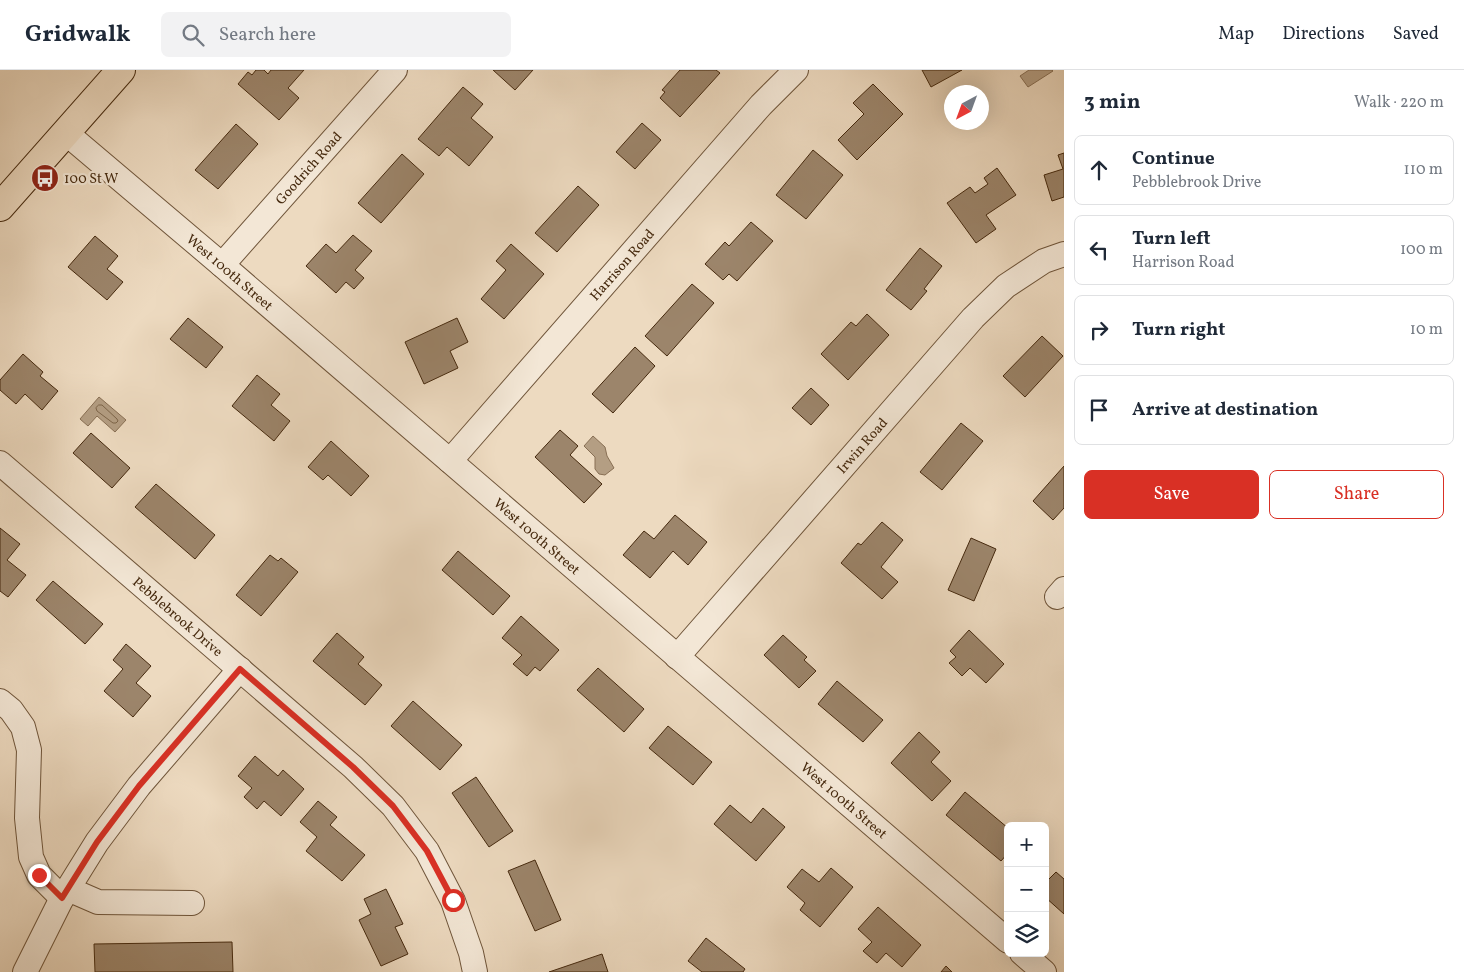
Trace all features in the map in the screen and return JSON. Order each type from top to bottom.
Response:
[{"type":"main road","points":[[0,207],[121,70]]},
{"type":"street","name":"Goodrich Road","points":[[222,265],[395,70]]},
{"type":"street","name":"Harrison Road","points":[[450,461],[761,105],[796,70]]},
{"type":"street","name":"West 100th Street","points":[[66,133],[1004,938]]},
{"type":"street","name":"Irwin Road","points":[[677,657],[973,318],[1006,286],[1044,261],[1064,254]]},
{"type":"street","name":"Pebblebrook Drive","points":[[0,463],[353,767],[393,806],[427,851],[453,900],[471,953],[474,972]]},
{"type":"street","points":[[25,972],[65,894],[97,842],[139,786],[240,669]]},
{"type":"street","points":[[0,701],[11,710],[24,726],[29,750],[27,818],[31,857],[39,875],[65,894],[98,902],[192,903]]},
{"type":"street","points":[[1027,957],[1044,972]]},
{"type":"water","points":[[1029,70],[1053,71],[1028,87],[1020,76]]},
{"type":"water","points":[[99,397],[126,420],[115,432],[97,416],[88,426],[80,419]]},
{"type":"water","points":[[593,436],[605,447],[607,456],[614,468],[605,475],[599,474],[595,469],[595,457],[584,446]]},
{"type":"building","points":[[256,70],[264,70],[268,74],[271,70],[304,70],[288,88],[299,98],[279,120],[238,84],[248,72],[252,75]]},
{"type":"building","points":[[493,70],[533,70],[515,90]]},
{"type":"building","points":[[680,70],[716,70],[720,73],[680,117],[660,98],[665,92],[662,90]]},
{"type":"building","points":[[922,70],[962,70],[931,87]]},
{"type":"building","points":[[873,84],[903,114],[857,160],[838,140],[864,114],[853,103]]},
{"type":"building","points":[[463,87],[483,104],[471,118],[493,137],[469,166],[447,147],[439,156],[418,139]]},
{"type":"building","points":[[642,123],[661,140],[635,169],[616,152]]},
{"type":"building","points":[[236,124],[258,144],[218,189],[195,170]]},
{"type":"building","points":[[813,150],[843,175],[806,219],[776,195]]},
{"type":"building","points":[[1064,153],[1064,197],[1052,201],[1044,175],[1063,169],[1058,155]]},
{"type":"building","points":[[402,154],[424,174],[381,223],[358,203]]},
{"type":"building","points":[[997,168],[1016,195],[986,215],[996,229],[976,243],[947,203],[970,187],[975,193],[988,184],[984,178]]},
{"type":"building","points":[[578,186],[599,205],[557,252],[535,233]]},
{"type":"building","points":[[751,222],[773,241],[737,281],[729,274],[723,280],[705,264],[725,242],[729,246]]},
{"type":"building","points":[[353,235],[372,251],[355,270],[364,278],[354,289],[346,282],[336,293],[306,266],[326,244],[336,253]]},
{"type":"building","points":[[95,236],[118,256],[107,269],[123,282],[107,300],[68,267]]},
{"type":"building","points":[[511,244],[544,274],[504,319],[481,299],[506,270],[496,261]]},
{"type":"building","points":[[920,248],[942,266],[924,289],[927,291],[911,310],[886,290]]},
{"type":"building","points":[[692,284],[714,303],[667,356],[645,336]]},
{"type":"building","points":[[867,314],[889,335],[848,380],[821,354],[851,322],[856,326]]},
{"type":"building","points":[[188,318],[223,347],[206,368],[170,339]]},
{"type":"building","points":[[457,318],[468,342],[450,351],[458,368],[424,384],[405,342]]},
{"type":"building","points":[[1042,336],[1063,356],[1025,397],[1003,376]]},
{"type":"building","points":[[635,347],[655,366],[613,413],[592,394]]},
{"type":"building","points":[[23,354],[43,372],[40,376],[58,391],[42,410],[25,394],[16,404],[0,390],[0,380]]},
{"type":"building","points":[[257,375],[280,394],[271,405],[290,421],[274,441],[232,406]]},
{"type":"building","points":[[811,388],[829,405],[811,425],[792,408]]},
{"type":"building","points":[[961,423],[983,441],[942,490],[920,472]]},
{"type":"building","points":[[560,430],[578,446],[570,455],[602,484],[584,503],[535,457]]},
{"type":"building","points":[[91,433],[130,468],[112,488],[73,453]]},
{"type":"building","points":[[331,441],[369,476],[351,496],[328,475],[323,480],[308,467]]},
{"type":"building","points":[[1064,466],[1064,508],[1053,520],[1033,501]]},
{"type":"building","points":[[156,484],[215,535],[195,559],[135,507]]},
{"type":"building","points":[[675,515],[707,542],[688,565],[673,551],[650,578],[623,555],[644,531],[654,539]]},
{"type":"building","points":[[882,522],[903,540],[881,567],[898,582],[882,599],[841,563],[858,543],[861,545]]},
{"type":"building","points":[[0,528],[20,544],[7,560],[26,575],[8,597],[0,591]]},
{"type":"building","points":[[971,538],[996,549],[974,601],[948,590]]},
{"type":"building","points":[[458,551],[510,596],[493,615],[442,570]]},
{"type":"building","points":[[270,555],[278,561],[281,558],[298,572],[261,616],[236,595]]},
{"type":"building","points":[[53,581],[103,624],[85,644],[36,600]]},
{"type":"building","points":[[521,616],[559,650],[540,671],[535,667],[527,676],[513,664],[522,655],[502,638]]},
{"type":"building","points":[[969,630],[1004,664],[986,683],[970,668],[962,676],[949,663],[956,657],[950,651]]},
{"type":"building","points":[[337,633],[364,657],[358,664],[382,685],[365,705],[313,661]]},
{"type":"building","points":[[783,635],[807,657],[804,660],[816,671],[799,688],[764,655]]},
{"type":"building","points":[[126,644],[151,666],[136,683],[151,696],[133,717],[104,691],[123,669],[113,660]]},
{"type":"building","points":[[598,668],[644,709],[624,732],[577,690]]},
{"type":"building","points":[[837,681],[883,720],[863,742],[818,704]]},
{"type":"building","points":[[413,701],[462,745],[440,770],[391,726]]},
{"type":"building","points":[[668,726],[712,762],[693,785],[649,748]]},
{"type":"building","points":[[919,732],[940,752],[931,762],[951,781],[932,801],[891,763]]},
{"type":"building","points":[[255,756],[278,776],[283,770],[304,789],[281,816],[264,801],[257,809],[244,797],[252,788],[238,776]]},
{"type":"building","points":[[476,777],[513,831],[489,847],[452,793]]},
{"type":"building","points":[[965,792],[1004,825],[1004,858],[1001,861],[946,815]]},
{"type":"building","points":[[318,801],[337,817],[330,825],[365,855],[342,881],[306,851],[317,837],[300,822]]},
{"type":"building","points":[[730,805],[751,823],[763,808],[785,827],[756,861],[714,824]]},
{"type":"building","points":[[535,860],[561,920],[535,931],[508,871]]},
{"type":"building","points":[[831,868],[853,887],[820,927],[800,910],[805,903],[787,887],[802,869],[819,882]]},
{"type":"building","points":[[1056,872],[1064,879],[1064,914],[1049,901],[1049,879]]},
{"type":"building","points":[[386,889],[403,924],[395,927],[408,954],[381,966],[359,920],[371,914],[364,899]]},
{"type":"building","points":[[878,907],[921,945],[902,967],[886,953],[877,963],[863,951],[872,942],[858,929]]},
{"type":"building","points":[[706,938],[745,969],[743,972],[702,972],[688,961]]},
{"type":"building","points":[[232,942],[233,972],[95,972],[94,944]]},
{"type":"building","points":[[602,954],[608,972],[549,972]]},
{"type":"building","points":[[946,966],[952,972],[941,972]]},
{"type":"place","name":"100 St W","points":[[45,178]]},
{"type":"route","points":[[39,875],[62,898],[97,842],[139,786],[240,669],[353,767],[393,806],[427,851],[453,900]]}]
